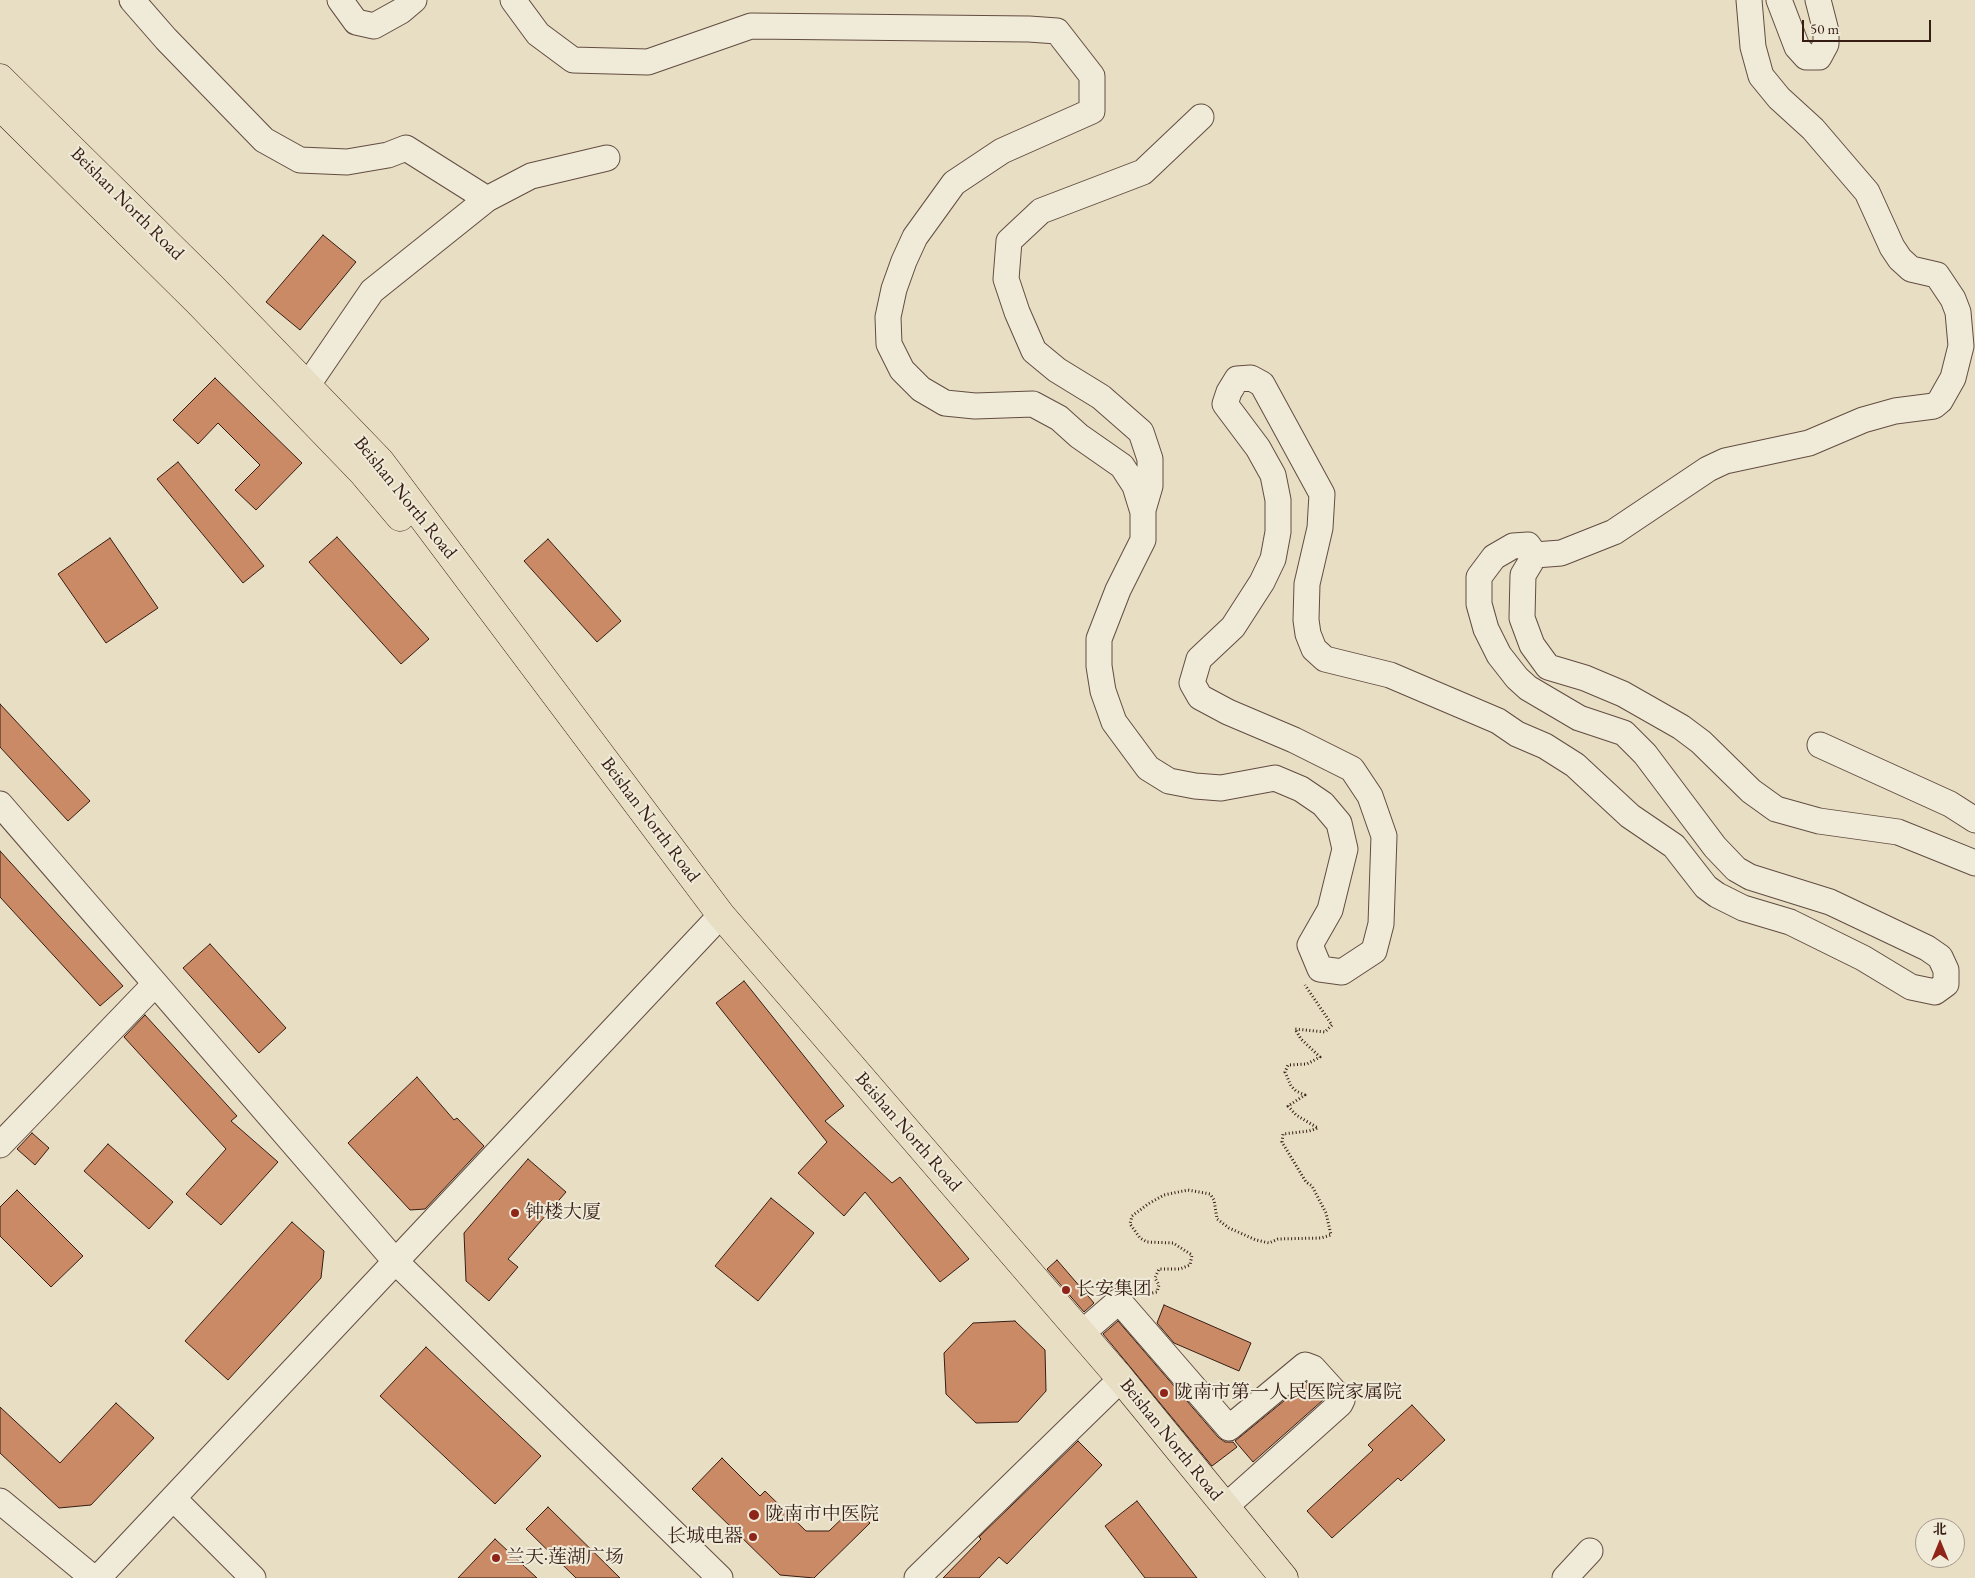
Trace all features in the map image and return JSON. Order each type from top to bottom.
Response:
[{"type":"main road","name":"Beishan North Road","points":[[0,78],[212,287],[380,461],[716,921],[1082,1333],[1115,1385],[1261,1578]]},
{"type":"main road","name":"Beishan North Road","points":[[0,106],[199,303],[362,472],[456,582],[716,921],[1115,1385],[1225,1506],[1284,1578]]},
{"type":"street","points":[[132,0],[264,140],[300,160],[347,162],[388,155],[406,148],[487,199]]},
{"type":"street","points":[[340,0],[356,22],[374,26],[401,11],[414,0]]},
{"type":"street","points":[[513,0],[538,34],[573,60],[648,62],[751,26],[1029,29],[1057,31],[1092,76],[1092,112],[1002,151],[954,183],[914,236],[894,289],[888,317],[889,344],[902,370],[921,389],[946,403],[975,406],[1033,404],[1059,418],[1079,436],[1122,466],[1135,486],[1142,512],[1142,540],[1118,590],[1099,639],[1099,666],[1103,691],[1114,722],[1148,768],[1169,781],[1221,788],[1275,778],[1301,789],[1323,804],[1339,823],[1345,849],[1330,910],[1310,945],[1320,969],[1342,972],[1374,951],[1381,924],[1384,836],[1370,796],[1352,769],[1294,740],[1228,712],[1200,697],[1192,683],[1199,658],[1232,627],[1262,582],[1273,559],[1278,532],[1278,500],[1273,475],[1258,448],[1225,404],[1229,392],[1237,379],[1250,378],[1262,384],[1322,494],[1320,528],[1307,584],[1306,620],[1308,634],[1314,649],[1325,659],[1390,675],[1498,721],[1517,734],[1546,746],[1575,765],[1630,816],[1674,846],[1706,887],[1717,895],[1742,908],[1790,922],[1863,958],[1911,987],[1936,992],[1946,984],[1946,970],[1940,957],[1927,948],[1830,902],[1750,876],[1736,869],[1715,847],[1645,754],[1624,733],[1579,718],[1528,688],[1517,678],[1499,655],[1486,629],[1480,604],[1480,577],[1494,557],[1513,546],[1528,545],[1535,555]]},
{"type":"street","points":[[1535,555],[1561,553],[1614,532],[1708,469],[1725,461],[1809,442],[1862,420],[1895,411],[1934,406],[1940,401],[1954,378],[1961,346],[1958,312],[1953,299],[1937,275],[1910,268],[1900,259],[1892,247],[1867,192],[1813,129],[1779,98],[1761,76],[1753,47],[1749,0]]},
{"type":"street","points":[[1779,0],[1797,47],[1806,57],[1819,56],[1826,44],[1826,31],[1818,0]]},
{"type":"street","points":[[1142,512],[1150,486],[1150,459],[1141,432],[1101,397],[1057,370],[1034,351],[1017,312],[1006,279],[1009,241],[1041,211],[1144,172],[1201,117]]},
{"type":"street","points":[[307,386],[372,292],[487,199],[531,176],[607,158]]},
{"type":"street","points":[[1535,555],[1523,575],[1522,618],[1532,645],[1548,667],[1585,678],[1623,694],[1681,727],[1700,742],[1751,791],[1776,809],[1819,821],[1898,832],[1975,863]]},
{"type":"street","points":[[1820,745],[1950,804],[1975,820]]},
{"type":"street","points":[[0,804],[396,1262],[720,1578]]},
{"type":"street","points":[[98,1578],[716,921]]},
{"type":"street","points":[[0,1145],[156,984]]},
{"type":"street","points":[[1082,1333],[1119,1300],[1229,1428],[1305,1365],[1313,1368],[1342,1400],[1340,1404],[1225,1506]]},
{"type":"street","points":[[917,1578],[1115,1385]]},
{"type":"street","points":[[174,1498],[254,1578]]},
{"type":"street","points":[[0,1501],[93,1578]]},
{"type":"street","points":[[1565,1578],[1590,1552]]},
{"type":"path","points":[[1119,1300],[1157,1292],[1159,1285],[1156,1278],[1159,1269],[1180,1269],[1190,1265],[1192,1255],[1174,1243],[1147,1242],[1140,1238],[1130,1224],[1132,1216],[1164,1195],[1188,1190],[1210,1194],[1214,1200],[1217,1219],[1229,1228],[1256,1240],[1269,1243],[1278,1239],[1321,1238],[1331,1235],[1326,1213],[1312,1186],[1306,1182],[1282,1142],[1283,1134],[1318,1128],[1296,1115],[1288,1106],[1305,1095],[1296,1091],[1291,1086],[1285,1072],[1288,1065],[1307,1064],[1320,1057],[1301,1039],[1295,1029],[1325,1032],[1332,1025],[1299,976],[1320,969]]},
{"type":"building","points":[[323,235],[356,262],[300,330],[266,302]]},
{"type":"building","points":[[215,378],[302,463],[256,510],[235,490],[260,465],[218,423],[198,444],[173,420]]},
{"type":"building","points":[[178,462],[264,566],[243,583],[157,479]]},
{"type":"building","points":[[337,537],[429,639],[401,664],[309,562]]},
{"type":"building","points":[[110,538],[158,608],[106,643],[58,574]]},
{"type":"building","points":[[548,539],[621,621],[597,642],[524,561]]},
{"type":"building","points":[[0,704],[90,801],[68,821],[0,747]]},
{"type":"building","points":[[0,851],[123,986],[100,1006],[0,897]]},
{"type":"building","points":[[210,944],[286,1028],[259,1053],[183,968]]},
{"type":"building","points":[[744,981],[844,1106],[825,1121],[892,1183],[900,1177],[969,1259],[940,1282],[865,1192],[844,1216],[798,1173],[827,1142],[716,1003]]},
{"type":"building","points":[[145,1015],[237,1116],[231,1121],[278,1162],[221,1225],[186,1194],[226,1149],[124,1037]]},
{"type":"building","points":[[417,1077],[454,1120],[457,1118],[484,1146],[425,1209],[410,1210],[348,1143]]},
{"type":"building","points":[[32,1133],[49,1148],[35,1165],[17,1149]]},
{"type":"building","points":[[108,1144],[173,1202],[149,1229],[84,1171]]},
{"type":"building","name":"钟楼大厦","points":[[528,1159],[566,1192],[508,1259],[518,1267],[489,1301],[466,1281],[464,1233]]},
{"type":"building","points":[[17,1190],[83,1256],[51,1287],[0,1236],[0,1207]]},
{"type":"building","points":[[771,1198],[814,1233],[758,1301],[715,1266]]},
{"type":"building","points":[[292,1222],[324,1251],[321,1278],[228,1380],[185,1341]]},
{"type":"building","points":[[1057,1260],[1094,1303],[1084,1312],[1047,1269]]},
{"type":"building","points":[[1164,1305],[1251,1343],[1239,1371],[1174,1343],[1157,1323]]},
{"type":"building","points":[[1015,1321],[1045,1350],[1046,1391],[1018,1422],[976,1423],[946,1394],[944,1353],[973,1323]]},
{"type":"building","points":[[1118,1321],[1218,1437],[1225,1442],[1233,1442],[1237,1447],[1212,1466],[1103,1334]]},
{"type":"building","points":[[426,1347],[541,1456],[495,1504],[380,1396]]},
{"type":"building","points":[[1307,1382],[1323,1400],[1253,1462],[1235,1441]]},
{"type":"building","points":[[116,1403],[154,1438],[91,1505],[59,1508],[0,1453],[0,1407],[60,1463]]},
{"type":"building","points":[[1412,1405],[1445,1440],[1401,1481],[1398,1478],[1332,1538],[1307,1511],[1373,1450],[1368,1445]]},
{"type":"building","points":[[1078,1441],[1102,1465],[1007,1564],[999,1557],[979,1578],[943,1578],[981,1539],[979,1537]]},
{"type":"building","name":"陇南市中医院","points":[[722,1458],[760,1496],[765,1491],[806,1531],[829,1531],[854,1507],[870,1523],[814,1578],[780,1575],[692,1489]]},
{"type":"building","points":[[1137,1501],[1197,1578],[1145,1578],[1105,1526]]},
{"type":"building","points":[[548,1507],[620,1578],[576,1578],[526,1529]]},
{"type":"building","name":"兰天·莲湖广场","points":[[495,1539],[537,1578],[458,1578]]},
{"type":"place","name":"钟楼大厦","points":[[515,1213]]},
{"type":"place","name":"长安集团","points":[[1066,1290]]},
{"type":"place","name":"陇南市第一人民医院家属院","points":[[1164,1393]]},
{"type":"place","name":"陇南市中医院","points":[[754,1515]]},
{"type":"place","name":"长城电器","points":[[753,1537]]},
{"type":"place","name":"兰天·莲湖广场","points":[[496,1558]]}]
